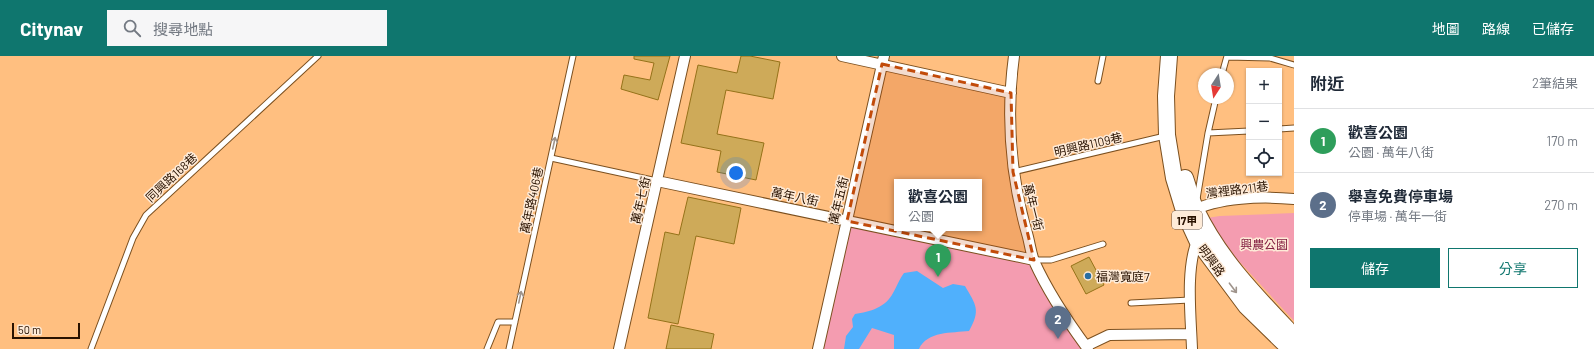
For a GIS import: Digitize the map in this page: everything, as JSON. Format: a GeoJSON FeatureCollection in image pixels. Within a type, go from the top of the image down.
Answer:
{"type":"FeatureCollection","features":[{"type":"Feature","properties":{"kind":"main road","name":"明興路"},"geometry":{"type":"LineString","coordinates":[[1169,56],[1166,96],[1168,135],[1174,178],[1202,235],[1246,306],[1290,349]]}},
{"type":"Feature","properties":{"kind":"main road","name":"明興路"},"geometry":{"type":"LineString","coordinates":[[1180,56],[1177,97],[1178,144],[1190,212]]}},
{"type":"Feature","properties":{"kind":"main road","name":"明興路"},"geometry":{"type":"LineString","coordinates":[[1202,235],[1294,336]]}},
{"type":"Feature","properties":{"kind":"street","name":"萬年七街"},"geometry":{"type":"LineString","coordinates":[[619,349],[685,56]]}},
{"type":"Feature","properties":{"kind":"street"},"geometry":{"type":"LineString","coordinates":[[842,56],[883,60],[1011,93]]}},
{"type":"Feature","properties":{"kind":"street","name":"萬年一街"},"geometry":{"type":"LineString","coordinates":[[1014,56],[1011,93],[1013,172],[1021,214],[1034,260],[1051,294],[1088,348]]}},
{"type":"Feature","properties":{"kind":"street","name":"萬年五街"},"geometry":{"type":"LineString","coordinates":[[818,349],[883,60]]}},
{"type":"Feature","properties":{"kind":"street","name":"萬年八街"},"geometry":{"type":"LineString","coordinates":[[657,181],[894,231]]}},
{"type":"Feature","properties":{"kind":"street","name":"灣裡路211巷"},"geometry":{"type":"LineString","coordinates":[[1190,212],[1212,203],[1271,196],[1294,199]]}},
{"type":"Feature","properties":{"kind":"street","name":"萬年八街"},"geometry":{"type":"LineString","coordinates":[[895,231],[1034,260]]}},
{"type":"Feature","properties":{"kind":"street"},"geometry":{"type":"LineString","coordinates":[[1192,349],[1190,300],[1192,265],[1202,235]]}},
{"type":"Feature","properties":{"kind":"street"},"geometry":{"type":"LineString","coordinates":[[1088,348],[1109,334],[1191,334]]}},
{"type":"Feature","properties":{"kind":"lane","name":"同興路168巷"},"geometry":{"type":"LineString","coordinates":[[91,349],[133,238],[146,215],[318,56]]}},
{"type":"Feature","properties":{"kind":"lane","name":"萬年路406巷"},"geometry":{"type":"LineString","coordinates":[[509,349],[573,56]]}},
{"type":"Feature","properties":{"kind":"lane"},"geometry":{"type":"LineString","coordinates":[[1098,81],[1103,56]]}},
{"type":"Feature","properties":{"kind":"lane"},"geometry":{"type":"LineString","coordinates":[[1224,68],[1227,56],[1270,58],[1294,65]]}},
{"type":"Feature","properties":{"kind":"lane"},"geometry":{"type":"LineString","coordinates":[[1190,212],[1215,104]]}},
{"type":"Feature","properties":{"kind":"lane"},"geometry":{"type":"LineString","coordinates":[[1282,129],[1294,128]]}},
{"type":"Feature","properties":{"kind":"lane"},"geometry":{"type":"LineString","coordinates":[[1208,133],[1246,131]]}},
{"type":"Feature","properties":{"kind":"lane","name":"明興路1109巷"},"geometry":{"type":"LineString","coordinates":[[1013,172],[1168,135]]}},
{"type":"Feature","properties":{"kind":"lane","name":"萬年八街"},"geometry":{"type":"LineString","coordinates":[[551,158],[657,181]]}},
{"type":"Feature","properties":{"kind":"lane"},"geometry":{"type":"LineString","coordinates":[[1034,260],[1051,260],[1103,244]]}},
{"type":"Feature","properties":{"kind":"lane"},"geometry":{"type":"LineString","coordinates":[[1130,304],[1190,300]]}},
{"type":"Feature","properties":{"kind":"lane"},"geometry":{"type":"LineString","coordinates":[[487,349],[498,322],[515,322]]}},
{"type":"Feature","properties":{"kind":"highlighted area"},"geometry":{"type":"Polygon","coordinates":[[[882,64],[1011,93],[1013,172],[1034,260],[847,221],[882,64]]]}},
{"type":"Feature","properties":{"kind":"green space","name":"興農公園"},"geometry":{"type":"Polygon","coordinates":[[[1294,213],[1294,321],[1236,258],[1207,218],[1220,216],[1294,213]]]}},
{"type":"Feature","properties":{"kind":"green space"},"geometry":{"type":"Polygon","coordinates":[[[847,221],[1034,260],[1088,349],[818,349],[847,221]]]}},
{"type":"Feature","properties":{"kind":"water"},"geometry":{"type":"Polygon","coordinates":[[[917,271],[943,288],[953,284],[965,286],[976,308],[975,318],[969,331],[934,336],[923,343],[919,349],[894,349],[894,335],[872,328],[859,349],[844,349],[846,336],[853,327],[852,319],[855,314],[872,310],[882,305],[890,298],[904,273],[917,271]]]}},
{"type":"Feature","properties":{"kind":"building"},"geometry":{"type":"Polygon","coordinates":[[[634,56],[670,56],[658,100],[621,89],[624,75],[650,80],[654,63],[634,59],[634,56]]]}},
{"type":"Feature","properties":{"kind":"building"},"geometry":{"type":"Polygon","coordinates":[[[741,56],[750,56],[780,62],[773,99],[726,90],[717,134],[764,143],[756,180],[717,172],[721,151],[681,143],[698,65],[737,73],[741,56]]]}},
{"type":"Feature","properties":{"kind":"building"},"geometry":{"type":"Polygon","coordinates":[[[688,197],[741,208],[734,244],[696,236],[678,324],[648,318],[665,232],[679,235],[688,197]]]}},
{"type":"Feature","properties":{"kind":"building","name":"福灣寬庭7"},"geometry":{"type":"Polygon","coordinates":[[[1089,257],[1104,285],[1086,294],[1071,266],[1089,257]]]}},
{"type":"Feature","properties":{"kind":"building"},"geometry":{"type":"Polygon","coordinates":[[[671,325],[714,334],[711,349],[666,349],[671,325]]]}},
{"type":"Feature","properties":{"kind":"place","name":"福灣寬庭7"},"geometry":{"type":"Point","coordinates":[1088,276]}},
{"type":"Feature","properties":{"kind":"place","name":"歡喜公園"},"geometry":{"type":"Point","coordinates":[938,277]}},
{"type":"Feature","properties":{"kind":"place","name":"舉喜免費停車場"},"geometry":{"type":"Point","coordinates":[1058,339]}}]}
